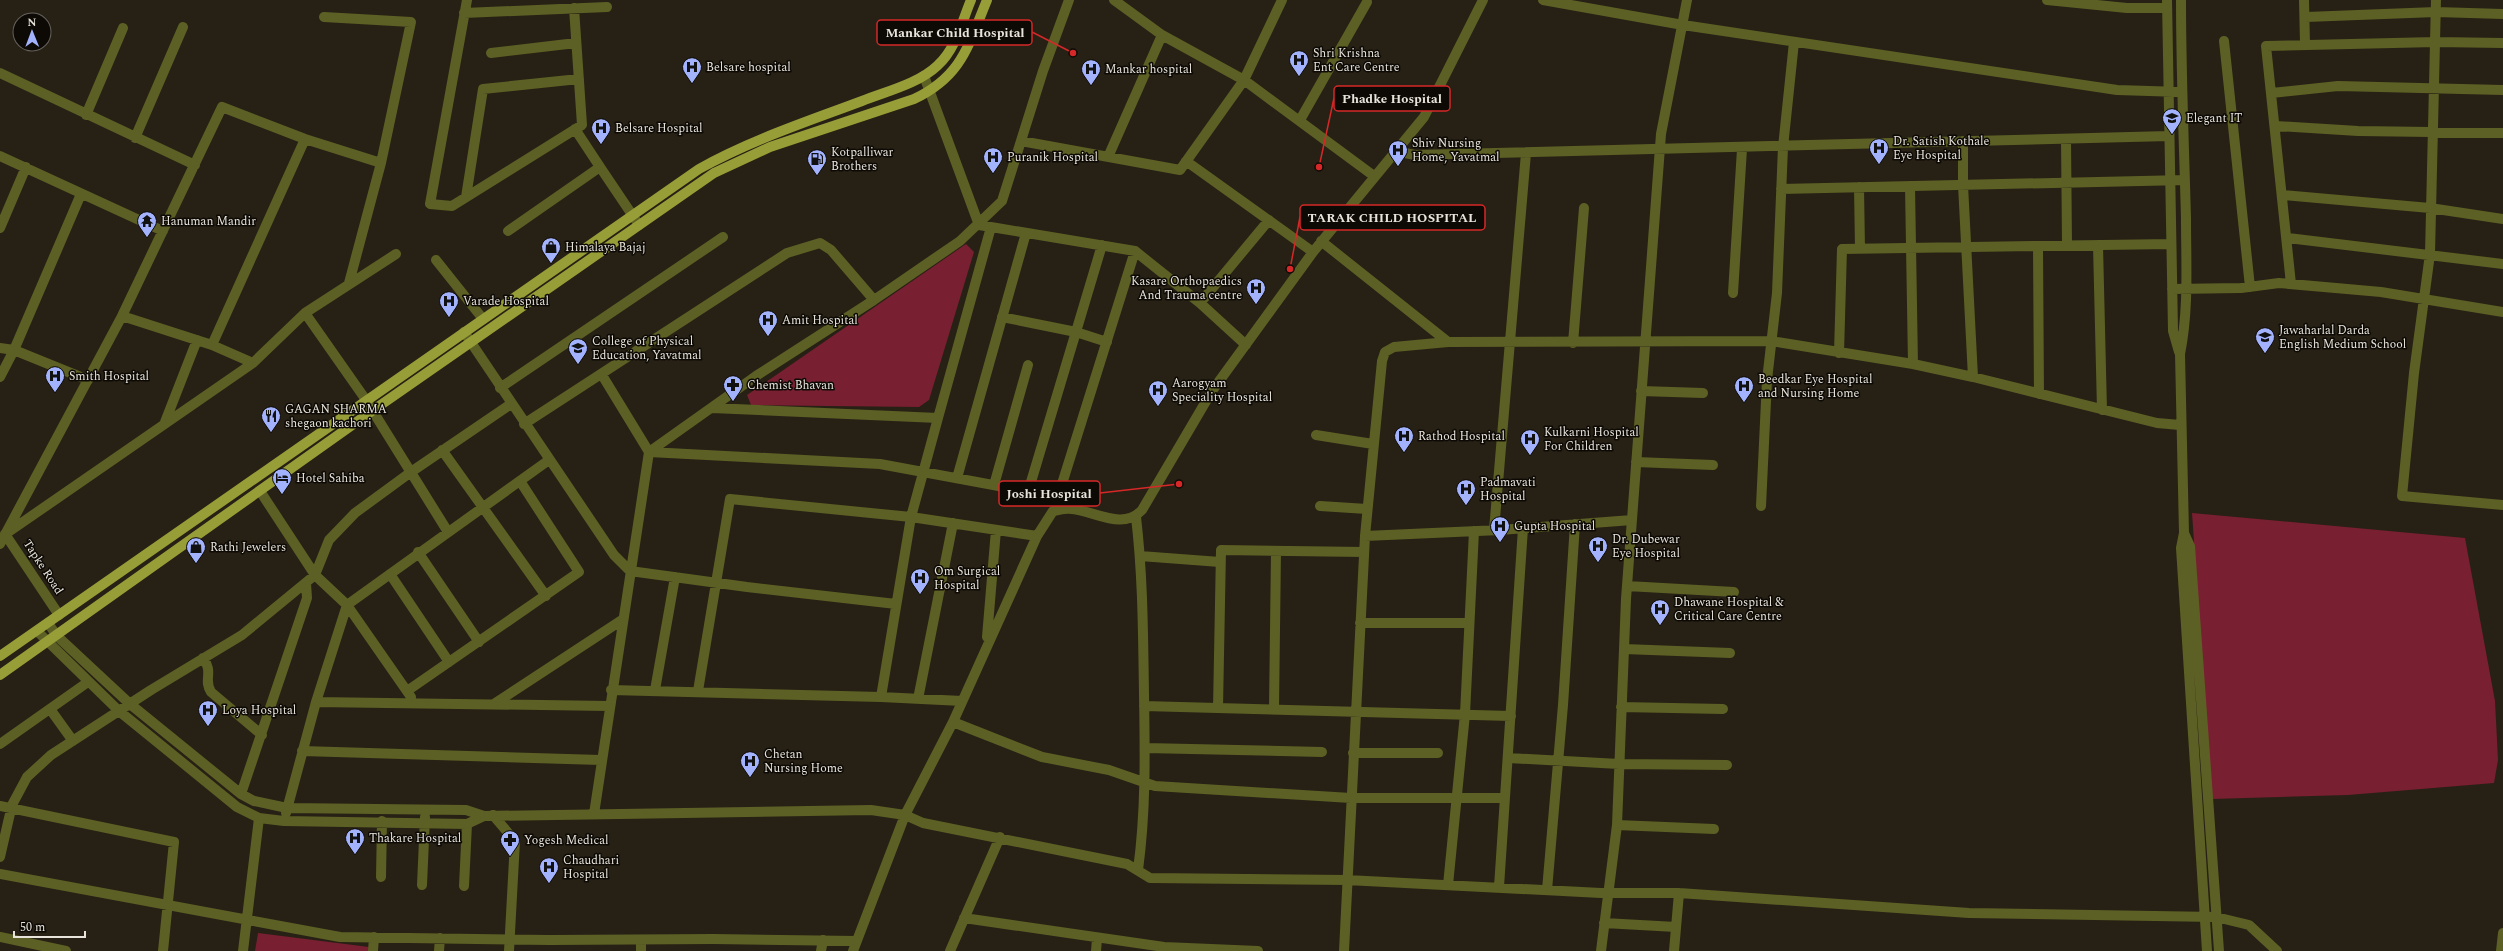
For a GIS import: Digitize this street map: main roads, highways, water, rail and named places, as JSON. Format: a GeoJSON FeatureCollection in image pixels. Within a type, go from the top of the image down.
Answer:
{"type":"FeatureCollection","features":[{"type":"Feature","properties":{"kind":"main road"},"geometry":{"type":"LineString","coordinates":[[0,656],[699,169],[732,151],[924,76],[940,64],[947,55],[971,0]]}},
{"type":"Feature","properties":{"kind":"main road"},"geometry":{"type":"LineString","coordinates":[[0,675],[372,411],[714,173],[738,160],[914,99],[931,91],[947,78],[957,66],[967,49],[987,0]]}},
{"type":"Feature","properties":{"kind":"place","name":"Mankar Child Hospital"},"geometry":{"type":"Point","coordinates":[1073,53]}},
{"type":"Feature","properties":{"kind":"place","name":"Shri Krishna Ent Care Centre"},"geometry":{"type":"Point","coordinates":[1299,77]}},
{"type":"Feature","properties":{"kind":"place","name":"Belsare hospital"},"geometry":{"type":"Point","coordinates":[692,84]}},
{"type":"Feature","properties":{"kind":"place","name":"Mankar hospital"},"geometry":{"type":"Point","coordinates":[1091,86]}},
{"type":"Feature","properties":{"kind":"place","name":"Elegant IT"},"geometry":{"type":"Point","coordinates":[2172,135]}},
{"type":"Feature","properties":{"kind":"place","name":"Belsare Hospital"},"geometry":{"type":"Point","coordinates":[601,145]}},
{"type":"Feature","properties":{"kind":"place","name":"Dr. Satish Kothale Eye Hospital"},"geometry":{"type":"Point","coordinates":[1879,165]}},
{"type":"Feature","properties":{"kind":"place","name":"Phadke Hospital"},"geometry":{"type":"Point","coordinates":[1319,167]}},
{"type":"Feature","properties":{"kind":"place","name":"Shiv Nursing Home, Yavatmal"},"geometry":{"type":"Point","coordinates":[1398,167]}},
{"type":"Feature","properties":{"kind":"place","name":"Puranik Hospital"},"geometry":{"type":"Point","coordinates":[993,174]}},
{"type":"Feature","properties":{"kind":"place","name":"Kotpalliwar Brothers"},"geometry":{"type":"Point","coordinates":[817,176]}},
{"type":"Feature","properties":{"kind":"place","name":"Hanuman Mandir"},"geometry":{"type":"Point","coordinates":[147,238]}},
{"type":"Feature","properties":{"kind":"place","name":"Himalaya Bajaj"},"geometry":{"type":"Point","coordinates":[551,264]}},
{"type":"Feature","properties":{"kind":"place","name":"TARAK CHILD HOSPITAL"},"geometry":{"type":"Point","coordinates":[1290,269]}},
{"type":"Feature","properties":{"kind":"place","name":"Kasare Orthopaedics And Trauma centre"},"geometry":{"type":"Point","coordinates":[1256,305]}},
{"type":"Feature","properties":{"kind":"place","name":"Varade Hospital"},"geometry":{"type":"Point","coordinates":[449,318]}},
{"type":"Feature","properties":{"kind":"place","name":"Amit Hospital"},"geometry":{"type":"Point","coordinates":[768,337]}},
{"type":"Feature","properties":{"kind":"place","name":"Jawaharlal Darda English Medium School"},"geometry":{"type":"Point","coordinates":[2265,354]}},
{"type":"Feature","properties":{"kind":"place","name":"College of Physical Education, Yavatmal"},"geometry":{"type":"Point","coordinates":[578,365]}},
{"type":"Feature","properties":{"kind":"place","name":"Smith Hospital"},"geometry":{"type":"Point","coordinates":[55,393]}},
{"type":"Feature","properties":{"kind":"place","name":"Chemist Bhavan"},"geometry":{"type":"Point","coordinates":[733,402]}},
{"type":"Feature","properties":{"kind":"place","name":"Beedkar Eye Hospital and Nursing Home"},"geometry":{"type":"Point","coordinates":[1744,403]}},
{"type":"Feature","properties":{"kind":"place","name":"Aarogyam Speciality Hospital"},"geometry":{"type":"Point","coordinates":[1158,407]}},
{"type":"Feature","properties":{"kind":"place","name":"GAGAN SHARMA shegaon kachori"},"geometry":{"type":"Point","coordinates":[271,433]}},
{"type":"Feature","properties":{"kind":"place","name":"Rathod Hospital"},"geometry":{"type":"Point","coordinates":[1404,453]}},
{"type":"Feature","properties":{"kind":"place","name":"Kulkarni Hospital For Children"},"geometry":{"type":"Point","coordinates":[1530,456]}},
{"type":"Feature","properties":{"kind":"place","name":"Joshi Hospital"},"geometry":{"type":"Point","coordinates":[1179,484]}},
{"type":"Feature","properties":{"kind":"place","name":"Hotel Sahiba"},"geometry":{"type":"Point","coordinates":[282,495]}},
{"type":"Feature","properties":{"kind":"place","name":"Padmavati Hospital"},"geometry":{"type":"Point","coordinates":[1466,506]}},
{"type":"Feature","properties":{"kind":"place","name":"Gupta Hospital"},"geometry":{"type":"Point","coordinates":[1500,543]}},
{"type":"Feature","properties":{"kind":"place","name":"Dr. Dubewar Eye Hospital"},"geometry":{"type":"Point","coordinates":[1598,563]}},
{"type":"Feature","properties":{"kind":"place","name":"Rathi Jewelers"},"geometry":{"type":"Point","coordinates":[196,564]}},
{"type":"Feature","properties":{"kind":"place","name":"Om Surgical Hospital"},"geometry":{"type":"Point","coordinates":[920,595]}},
{"type":"Feature","properties":{"kind":"place","name":"Dhawane Hospital & Critical Care Centre"},"geometry":{"type":"Point","coordinates":[1660,626]}},
{"type":"Feature","properties":{"kind":"place","name":"Loya Hospital"},"geometry":{"type":"Point","coordinates":[208,727]}},
{"type":"Feature","properties":{"kind":"place","name":"Chetan Nursing Home"},"geometry":{"type":"Point","coordinates":[750,778]}},
{"type":"Feature","properties":{"kind":"place","name":"Thakare Hospital"},"geometry":{"type":"Point","coordinates":[355,855]}},
{"type":"Feature","properties":{"kind":"place","name":"Yogesh Medical"},"geometry":{"type":"Point","coordinates":[510,857]}},
{"type":"Feature","properties":{"kind":"place","name":"Chaudhari Hospital"},"geometry":{"type":"Point","coordinates":[549,884]}}]}
